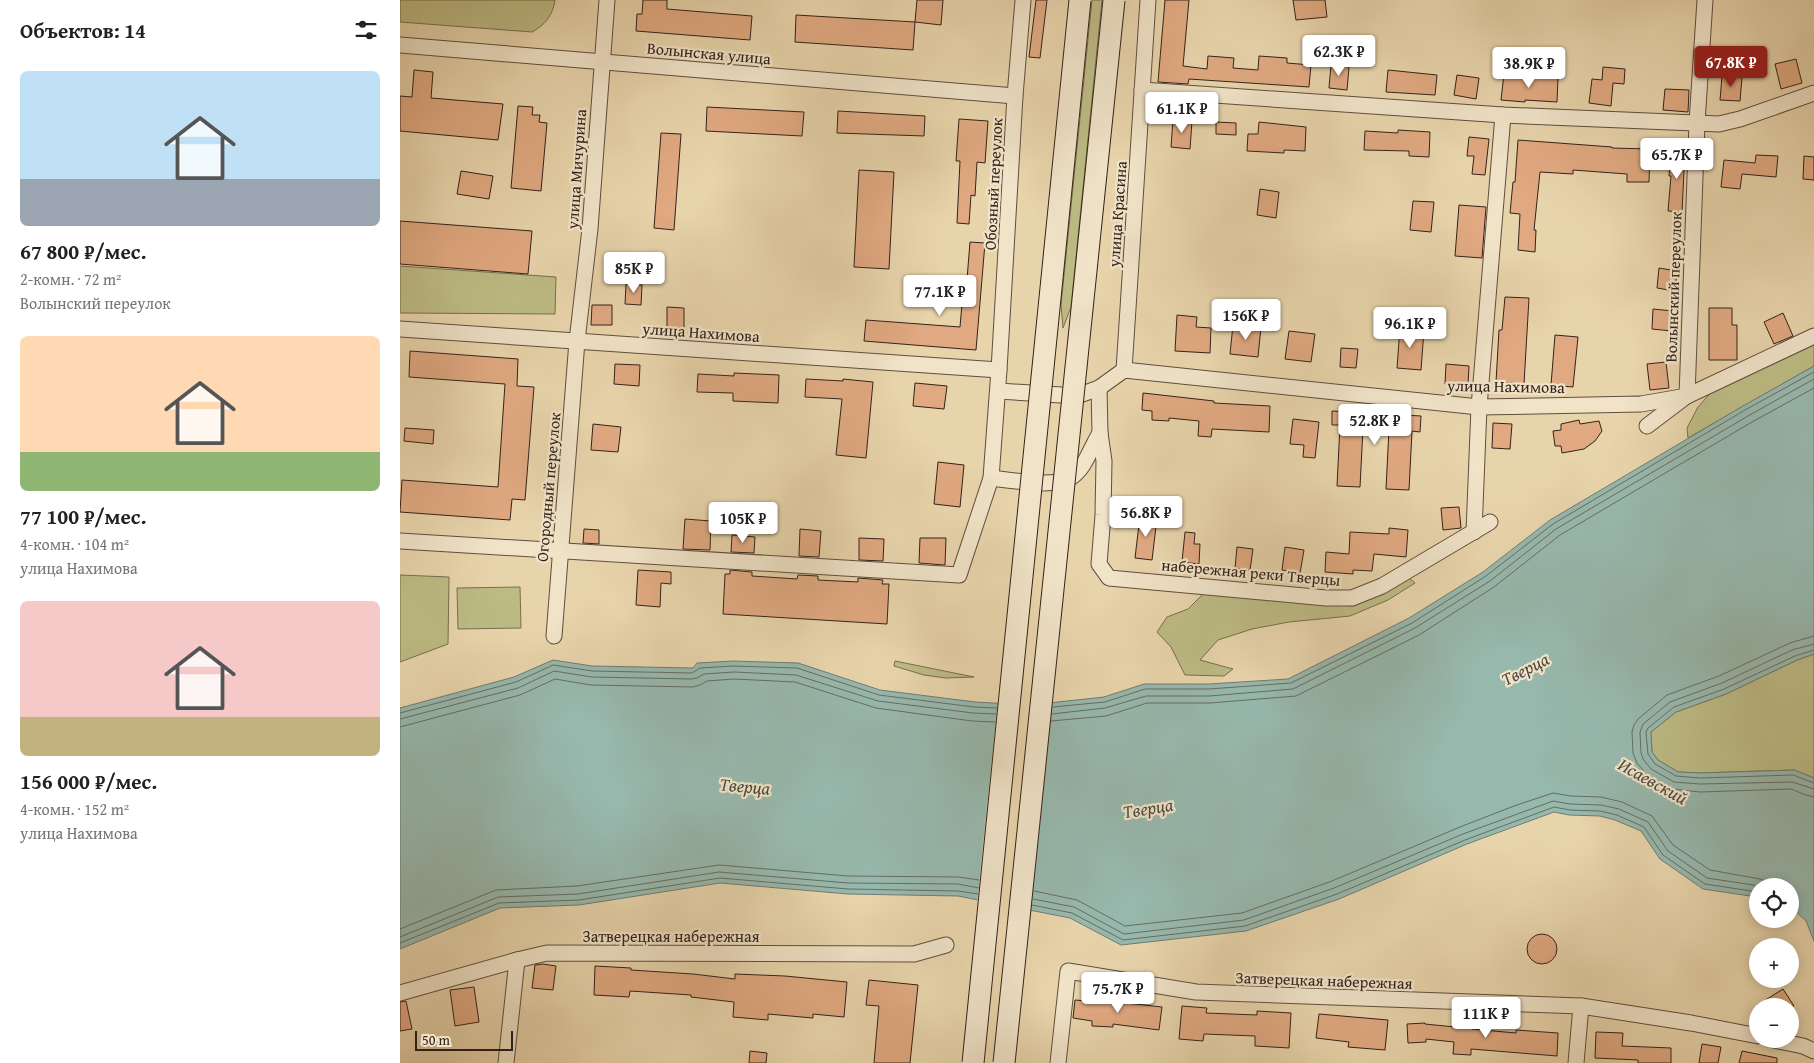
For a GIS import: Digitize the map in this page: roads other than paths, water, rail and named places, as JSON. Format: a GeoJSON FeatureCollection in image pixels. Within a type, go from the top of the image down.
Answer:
{"type":"FeatureCollection","features":[{"type":"Feature","properties":{"kind":"main road"},"geometry":{"type":"LineString","coordinates":[[973,1063],[1080,0]]}},
{"type":"Feature","properties":{"kind":"main road"},"geometry":{"type":"LineString","coordinates":[[1004,1063],[1114,0]]}},
{"type":"Feature","properties":{"kind":"street","name":"улица Мичурина"},"geometry":{"type":"LineString","coordinates":[[577,341],[590,229],[607,0]]}},
{"type":"Feature","properties":{"kind":"street","name":"Обозный переулок"},"geometry":{"type":"LineString","coordinates":[[561,551],[959,575],[991,478],[998,391],[1015,96],[1023,0]]}},
{"type":"Feature","properties":{"kind":"street","name":"улица Красина"},"geometry":{"type":"LineString","coordinates":[[1124,370],[1148,0]]}},
{"type":"Feature","properties":{"kind":"street","name":"Волынский переулок"},"geometry":{"type":"LineString","coordinates":[[1687,396],[1697,123],[1705,0]]}},
{"type":"Feature","properties":{"kind":"street","name":"Волынская улица"},"geometry":{"type":"LineString","coordinates":[[400,45],[1015,96]]}},
{"type":"Feature","properties":{"kind":"street"},"geometry":{"type":"LineString","coordinates":[[1142,90],[1503,115],[1719,124],[1740,120],[1814,93]]}},
{"type":"Feature","properties":{"kind":"street"},"geometry":{"type":"LineString","coordinates":[[1474,532],[1479,407],[1503,115]]}},
{"type":"Feature","properties":{"kind":"street","name":"улица Нахимова"},"geometry":{"type":"LineString","coordinates":[[400,329],[999,370]]}},
{"type":"Feature","properties":{"kind":"street","name":"улица Нахимова"},"geometry":{"type":"LineString","coordinates":[[1124,370],[1479,407],[1641,404],[1687,396],[1814,336]]}},
{"type":"Feature","properties":{"kind":"street","name":"Огородный переулок"},"geometry":{"type":"LineString","coordinates":[[554,636],[577,341]]}},
{"type":"Feature","properties":{"kind":"street"},"geometry":{"type":"LineString","coordinates":[[998,391],[1077,396],[1099,388],[1124,370]]}},
{"type":"Feature","properties":{"kind":"street"},"geometry":{"type":"LineString","coordinates":[[991,478],[1054,483],[1072,477],[1085,462],[1100,433],[1099,388]]}},
{"type":"Feature","properties":{"kind":"street"},"geometry":{"type":"LineString","coordinates":[[1647,426],[1687,396]]}},
{"type":"Feature","properties":{"kind":"street","name":"набережная реки Тверцы"},"geometry":{"type":"LineString","coordinates":[[1100,433],[1104,461],[1104,515],[1100,564],[1109,578],[1326,598],[1352,598],[1382,586],[1490,522]]}},
{"type":"Feature","properties":{"kind":"street"},"geometry":{"type":"LineString","coordinates":[[400,541],[561,551]]}},
{"type":"Feature","properties":{"kind":"street","name":"Затверецкая набережная"},"geometry":{"type":"LineString","coordinates":[[400,993],[548,953],[914,954],[946,945]]}},
{"type":"Feature","properties":{"kind":"street"},"geometry":{"type":"LineString","coordinates":[[506,1063],[517,960]]}},
{"type":"Feature","properties":{"kind":"street","name":"Затверецкая набережная"},"geometry":{"type":"LineString","coordinates":[[1058,1063],[1068,972],[1196,992],[1581,1006],[1749,1034]]}},
{"type":"Feature","properties":{"kind":"street"},"geometry":{"type":"LineString","coordinates":[[1576,1063],[1581,1006]]}},
{"type":"Feature","properties":{"kind":"street"},"geometry":{"type":"LineString","coordinates":[[1799,1045],[1814,1051]]}},
{"type":"Feature","properties":{"kind":"water"},"geometry":{"type":"Polygon","coordinates":[[[1814,366],[1814,654],[1797,660],[1726,694],[1676,712],[1651,732],[1652,752],[1658,760],[1678,772],[1794,770],[1814,778],[1814,941],[1806,921],[1799,914],[1799,878],[1749,878],[1749,896],[1703,889],[1660,859],[1641,831],[1600,816],[1569,815],[1554,812],[1467,844],[1339,899],[1246,931],[1121,945],[1070,918],[958,896],[848,894],[720,883],[579,905],[500,908],[400,949],[400,708],[514,677],[553,660],[592,666],[693,668],[697,663],[733,661],[798,663],[880,690],[975,702],[1030,705],[1104,697],[1144,684],[1209,684],[1288,679],[1409,618],[1483,572],[1550,520],[1814,366]]]}},
{"type":"Feature","properties":{"kind":"water label","name":"Тверца"},"geometry":{"type":"Point","coordinates":[1525,669]}},
{"type":"Feature","properties":{"kind":"water label","name":"Исаевский"},"geometry":{"type":"Point","coordinates":[1653,781]}},
{"type":"Feature","properties":{"kind":"water label","name":"Тверца"},"geometry":{"type":"Point","coordinates":[745,786]}},
{"type":"Feature","properties":{"kind":"water label","name":"Тверца"},"geometry":{"type":"Point","coordinates":[1148,808]}}]}
